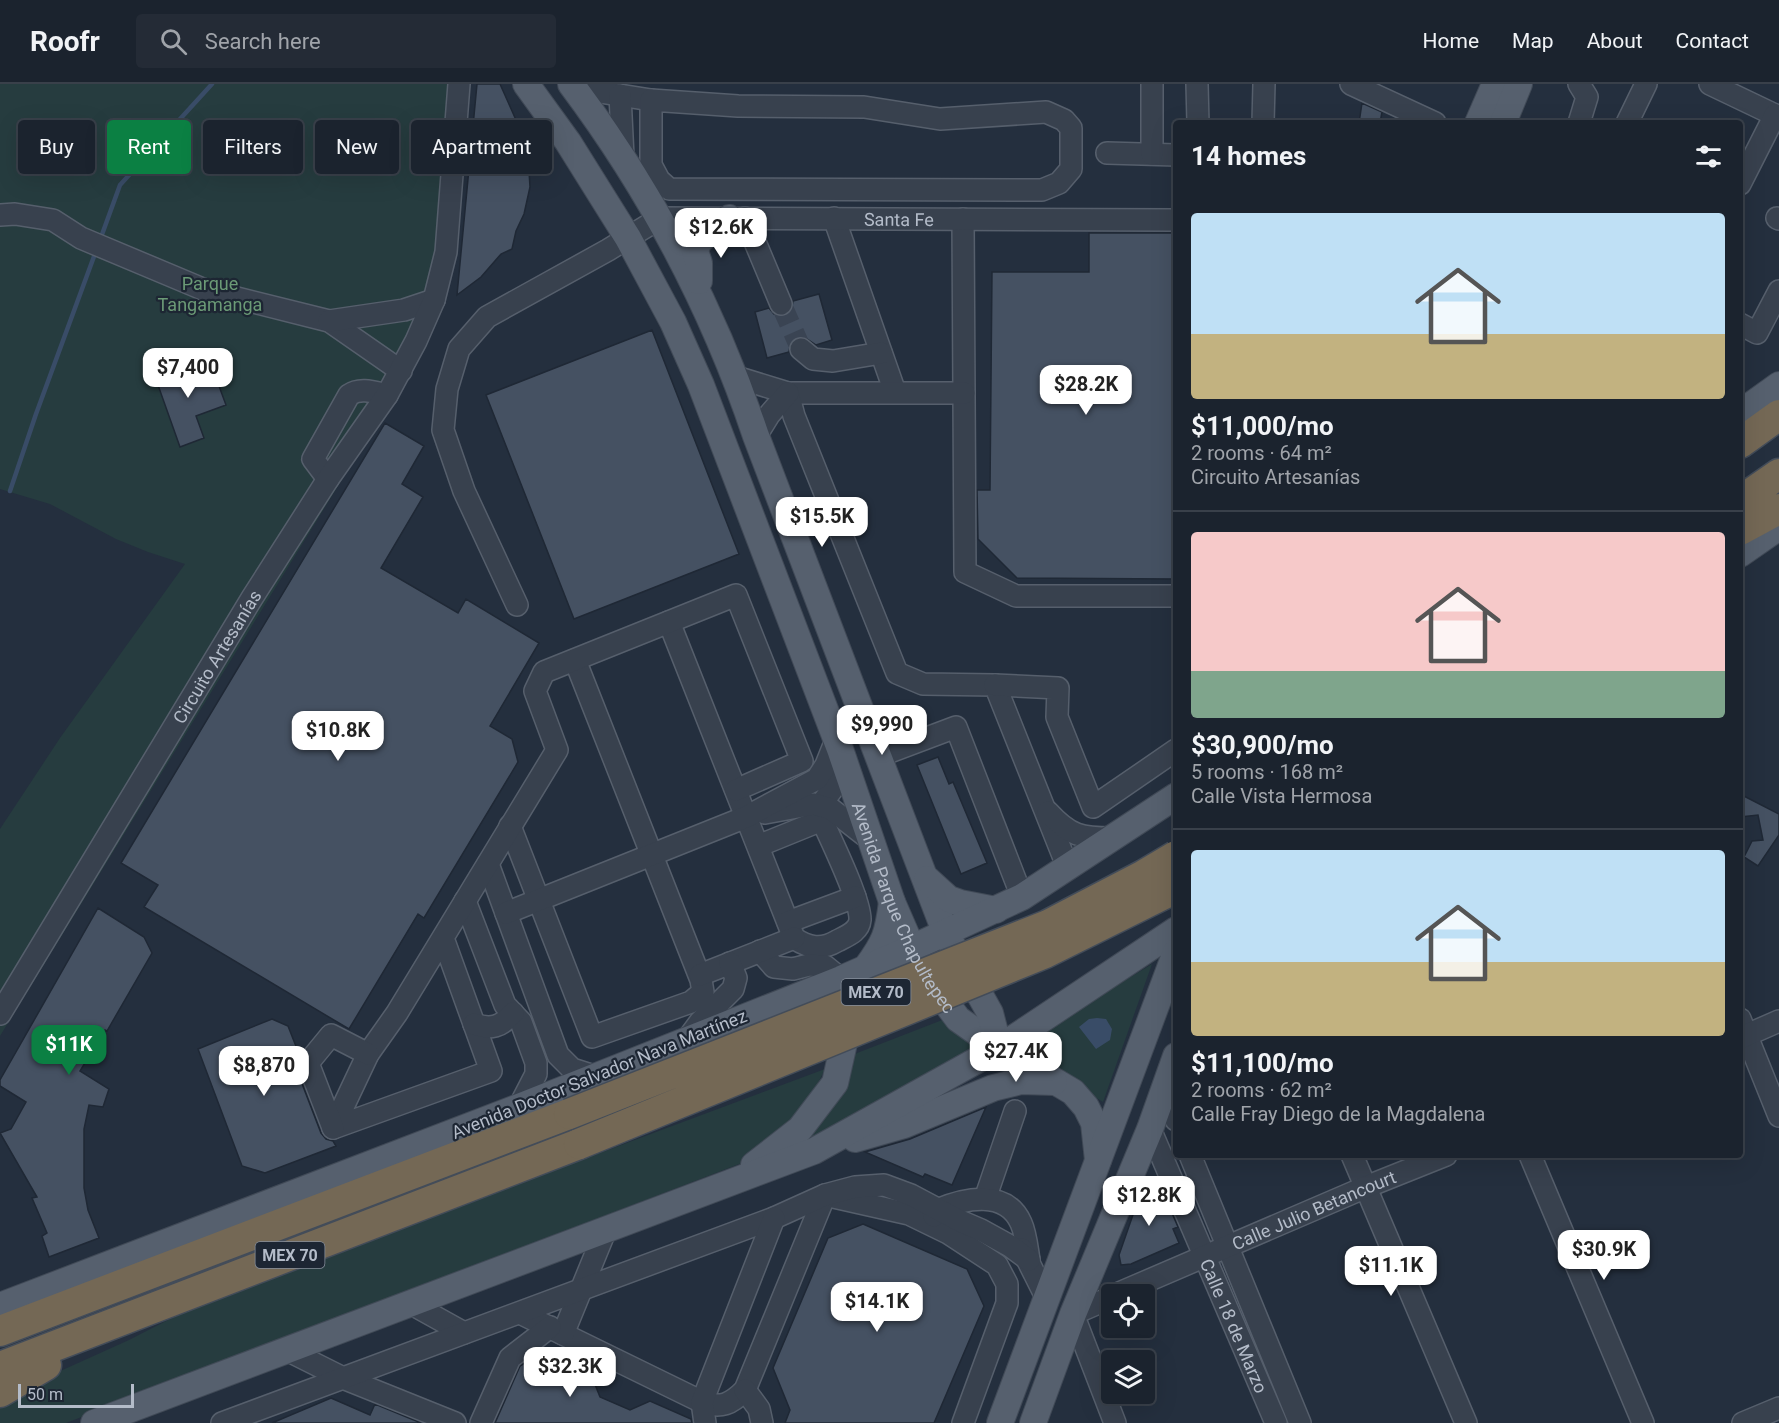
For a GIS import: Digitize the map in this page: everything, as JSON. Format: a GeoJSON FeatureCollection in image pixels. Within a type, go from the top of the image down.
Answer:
{"type":"FeatureCollection","features":[{"type":"Feature","properties":{"kind":"highway"},"geometry":{"type":"LineString","coordinates":[[1743,441],[1779,415]]}},
{"type":"Feature","properties":{"kind":"highway"},"geometry":{"type":"LineString","coordinates":[[1743,464],[1779,439]]}},
{"type":"Feature","properties":{"kind":"highway"},"geometry":{"type":"LineString","coordinates":[[1743,499],[1779,474]]}},
{"type":"Feature","properties":{"kind":"highway"},"geometry":{"type":"LineString","coordinates":[[1743,528],[1779,509]]}},
{"type":"Feature","properties":{"kind":"highway","name":"Avenida Doctor Salvador Nava Martínez"},"geometry":{"type":"LineString","coordinates":[[0,1331],[569,1114],[1048,925],[1173,858]]}},
{"type":"Feature","properties":{"kind":"highway","name":"MEX 70"},"geometry":{"type":"LineString","coordinates":[[0,1366],[579,1144],[1045,953],[1173,889]]}},
{"type":"Feature","properties":{"kind":"highway"},"geometry":{"type":"LineString","coordinates":[[0,1307],[126,1283]]}},
{"type":"Feature","properties":{"kind":"highway"},"geometry":{"type":"LineString","coordinates":[[0,1392],[38,1368],[104,1340],[166,1303]]}},
{"type":"Feature","properties":{"kind":"main road","name":"Avenida Parque Chapultepec"},"geometry":{"type":"LineString","coordinates":[[526,84],[568,142],[628,238],[673,322],[701,385],[847,769],[892,902],[912,948],[932,984],[958,1019],[999,1048]]}},
{"type":"Feature","properties":{"kind":"main road"},"geometry":{"type":"LineString","coordinates":[[1479,120],[1495,84]]}},
{"type":"Feature","properties":{"kind":"main road"},"geometry":{"type":"LineString","coordinates":[[1508,120],[1519,84]]}},
{"type":"Feature","properties":{"kind":"main road","name":"Avenida Parque Chapultepec"},"geometry":{"type":"LineString","coordinates":[[581,86],[623,158],[651,185],[660,218],[699,293],[736,377],[756,436],[946,934],[990,1013],[999,1048]]}},
{"type":"Feature","properties":{"kind":"main road"},"geometry":{"type":"LineString","coordinates":[[699,293],[699,263],[695,251],[699,241],[737,218]]}},
{"type":"Feature","properties":{"kind":"main road"},"geometry":{"type":"LineString","coordinates":[[1743,414],[1779,385]]}},
{"type":"Feature","properties":{"kind":"main road"},"geometry":{"type":"LineString","coordinates":[[1743,552],[1779,527]]}},
{"type":"Feature","properties":{"kind":"main road"},"geometry":{"type":"LineString","coordinates":[[847,769],[861,751],[866,738],[867,723]]}},
{"type":"Feature","properties":{"kind":"main road","name":"Avenida Doctor Salvador Nava Martínez"},"geometry":{"type":"LineString","coordinates":[[0,1307],[519,1107],[946,934],[1022,897],[1173,798]]}},
{"type":"Feature","properties":{"kind":"main road"},"geometry":{"type":"LineString","coordinates":[[1147,815],[1173,809]]}},
{"type":"Feature","properties":{"kind":"main road"},"geometry":{"type":"LineString","coordinates":[[924,877],[949,899],[996,910]]}},
{"type":"Feature","properties":{"kind":"main road"},"geometry":{"type":"LineString","coordinates":[[866,968],[882,946],[889,927],[892,902]]}},
{"type":"Feature","properties":{"kind":"main road"},"geometry":{"type":"LineString","coordinates":[[814,1151],[999,1048],[1173,932]]}},
{"type":"Feature","properties":{"kind":"main road"},"geometry":{"type":"LineString","coordinates":[[1000,1423],[1173,960]]}},
{"type":"Feature","properties":{"kind":"main road"},"geometry":{"type":"LineString","coordinates":[[719,1026],[809,1009],[830,1017],[840,1030],[844,1043],[835,1083],[800,1129],[735,1180]]}},
{"type":"Feature","properties":{"kind":"main road"},"geometry":{"type":"LineString","coordinates":[[999,1048],[1073,1092],[1086,1107],[1094,1123],[1098,1160]]}},
{"type":"Feature","properties":{"kind":"main road"},"geometry":{"type":"LineString","coordinates":[[1033,1423],[1073,1314],[1150,1129],[1173,1065]]}},
{"type":"Feature","properties":{"kind":"main road"},"geometry":{"type":"LineString","coordinates":[[95,1423],[814,1151],[904,1125],[993,1088],[1021,1081],[1055,1082]]}},
{"type":"Feature","properties":{"kind":"main road"},"geometry":{"type":"LineString","coordinates":[[1046,1297],[1073,1314]]}},
{"type":"Feature","properties":{"kind":"street","name":"Circuito Artesanías"},"geometry":{"type":"LineString","coordinates":[[0,1014],[252,598],[401,371],[434,300],[446,252],[459,84]]}},
{"type":"Feature","properties":{"kind":"street"},"geometry":{"type":"LineString","coordinates":[[1152,84],[1152,154]]}},
{"type":"Feature","properties":{"kind":"street"},"geometry":{"type":"LineString","coordinates":[[1197,84],[1198,120]]}},
{"type":"Feature","properties":{"kind":"street"},"geometry":{"type":"LineString","coordinates":[[1263,120],[1264,84]]}},
{"type":"Feature","properties":{"kind":"street"},"geometry":{"type":"LineString","coordinates":[[1351,84],[1429,120]]}},
{"type":"Feature","properties":{"kind":"street"},"geometry":{"type":"LineString","coordinates":[[1579,84],[1587,98],[1580,120]]}},
{"type":"Feature","properties":{"kind":"street"},"geometry":{"type":"LineString","coordinates":[[1628,120],[1646,84]]}},
{"type":"Feature","properties":{"kind":"street"},"geometry":{"type":"LineString","coordinates":[[581,86],[651,100],[738,106],[864,107],[940,119],[1046,112],[1064,120],[1071,128],[1071,169],[1059,183],[1042,190],[669,189],[651,185],[651,100]]}},
{"type":"Feature","properties":{"kind":"street"},"geometry":{"type":"LineString","coordinates":[[1722,87],[1777,116],[1743,178]]}},
{"type":"Feature","properties":{"kind":"street"},"geometry":{"type":"LineString","coordinates":[[620,95],[623,158]]}},
{"type":"Feature","properties":{"kind":"street"},"geometry":{"type":"LineString","coordinates":[[1107,153],[1173,155]]}},
{"type":"Feature","properties":{"kind":"street"},"geometry":{"type":"LineString","coordinates":[[0,215],[15,214],[53,220],[81,238],[205,290],[328,321],[401,371]]}},
{"type":"Feature","properties":{"kind":"street"},"geometry":{"type":"LineString","coordinates":[[518,605],[464,491],[443,430],[447,388],[459,349],[487,317],[660,218]]}},
{"type":"Feature","properties":{"kind":"street","name":"Santa Fe"},"geometry":{"type":"LineString","coordinates":[[660,218],[1173,220]]}},
{"type":"Feature","properties":{"kind":"street"},"geometry":{"type":"LineString","coordinates":[[737,218],[781,304]]}},
{"type":"Feature","properties":{"kind":"street"},"geometry":{"type":"LineString","coordinates":[[834,219],[895,392]]}},
{"type":"Feature","properties":{"kind":"street"},"geometry":{"type":"LineString","coordinates":[[963,219],[965,572],[1016,596],[1173,596]]}},
{"type":"Feature","properties":{"kind":"street"},"geometry":{"type":"LineString","coordinates":[[1743,326],[1757,333],[1779,291]]}},
{"type":"Feature","properties":{"kind":"street"},"geometry":{"type":"LineString","coordinates":[[328,321],[404,310],[434,300]]}},
{"type":"Feature","properties":{"kind":"street"},"geometry":{"type":"LineString","coordinates":[[801,349],[813,359],[833,361],[881,353]]}},
{"type":"Feature","properties":{"kind":"street"},"geometry":{"type":"LineString","coordinates":[[736,377],[788,393],[964,393]]}},
{"type":"Feature","properties":{"kind":"street"},"geometry":{"type":"LineString","coordinates":[[328,479],[313,459],[349,395],[354,391],[363,390],[387,395]]}},
{"type":"Feature","properties":{"kind":"street"},"geometry":{"type":"LineString","coordinates":[[756,436],[769,415],[788,393]]}},
{"type":"Feature","properties":{"kind":"street"},"geometry":{"type":"LineString","coordinates":[[788,393],[794,416],[897,673],[923,684],[1058,688],[1057,717],[1093,807],[1173,752]]}},
{"type":"Feature","properties":{"kind":"street"},"geometry":{"type":"LineString","coordinates":[[333,1128],[368,1054],[397,1013],[557,750],[534,691],[544,672],[736,595],[802,761],[736,790]]}},
{"type":"Feature","properties":{"kind":"street"},"geometry":{"type":"LineString","coordinates":[[669,622],[791,930],[803,944],[816,948],[830,945],[855,932],[860,921],[855,897],[822,819],[758,846]]}},
{"type":"Feature","properties":{"kind":"street"},"geometry":{"type":"LineString","coordinates":[[510,826],[592,1037],[691,1002],[703,992],[700,975],[575,660]]}},
{"type":"Feature","properties":{"kind":"street"},"geometry":{"type":"LineString","coordinates":[[995,686],[1068,868]]}},
{"type":"Feature","properties":{"kind":"street"},"geometry":{"type":"LineString","coordinates":[[879,756],[956,727],[1022,897]]}},
{"type":"Feature","properties":{"kind":"street"},"geometry":{"type":"LineString","coordinates":[[506,913],[746,817],[816,779],[826,765],[836,740]]}},
{"type":"Feature","properties":{"kind":"street"},"geometry":{"type":"LineString","coordinates":[[820,806],[847,769]]}},
{"type":"Feature","properties":{"kind":"street"},"geometry":{"type":"LineString","coordinates":[[746,817],[814,804],[831,809],[873,841]]}},
{"type":"Feature","properties":{"kind":"street"},"geometry":{"type":"LineString","coordinates":[[1044,807],[1057,822],[1072,833],[1087,838],[1112,838]]}},
{"type":"Feature","properties":{"kind":"street"},"geometry":{"type":"LineString","coordinates":[[488,864],[558,1055],[572,1069],[594,1076]]}},
{"type":"Feature","properties":{"kind":"street"},"geometry":{"type":"LineString","coordinates":[[700,975],[760,951],[791,930],[855,897]]}},
{"type":"Feature","properties":{"kind":"street"},"geometry":{"type":"LineString","coordinates":[[465,901],[505,1005],[521,1022],[536,1063],[536,1074],[519,1107]]}},
{"type":"Feature","properties":{"kind":"street"},"geometry":{"type":"LineString","coordinates":[[333,1128],[491,1071],[443,938]]}},
{"type":"Feature","properties":{"kind":"street"},"geometry":{"type":"LineString","coordinates":[[760,951],[774,967],[793,969],[810,965],[825,966],[841,978]]}},
{"type":"Feature","properties":{"kind":"street"},"geometry":{"type":"LineString","coordinates":[[661,1013],[679,1043],[733,989],[736,978],[730,963]]}},
{"type":"Feature","properties":{"kind":"street"},"geometry":{"type":"LineString","coordinates":[[500,992],[519,995],[527,992],[532,984]]}},
{"type":"Feature","properties":{"kind":"street"},"geometry":{"type":"LineString","coordinates":[[474,1024],[486,1028],[496,1027],[506,1022],[513,1013]]}},
{"type":"Feature","properties":{"kind":"street"},"geometry":{"type":"LineString","coordinates":[[1743,1031],[1779,1021]]}},
{"type":"Feature","properties":{"kind":"street"},"geometry":{"type":"LineString","coordinates":[[1743,1033],[1779,1116]]}},
{"type":"Feature","properties":{"kind":"street"},"geometry":{"type":"LineString","coordinates":[[333,1128],[308,1063],[331,1035],[368,1054]]}},
{"type":"Feature","properties":{"kind":"street"},"geometry":{"type":"LineString","coordinates":[[1164,1091],[1173,1113]]}},
{"type":"Feature","properties":{"kind":"street"},"geometry":{"type":"LineString","coordinates":[[985,1199],[1015,1111]]}},
{"type":"Feature","properties":{"kind":"street","name":"Calle 18 de Marzo"},"geometry":{"type":"LineString","coordinates":[[1150,1129],[1276,1423]]}},
{"type":"Feature","properties":{"kind":"street","name":"Calle 18 de Marzo"},"geometry":{"type":"LineString","coordinates":[[1191,1158],[1300,1423]]}},
{"type":"Feature","properties":{"kind":"street"},"geometry":{"type":"LineString","coordinates":[[1353,1158],[1466,1423]]}},
{"type":"Feature","properties":{"kind":"street","name":"Calle Julio Betancourt"},"geometry":{"type":"LineString","coordinates":[[1140,1284],[1438,1158]]}},
{"type":"Feature","properties":{"kind":"street"},"geometry":{"type":"LineString","coordinates":[[1531,1158],[1643,1423]]}},
{"type":"Feature","properties":{"kind":"street"},"geometry":{"type":"LineString","coordinates":[[222,1423],[774,1218],[825,1195],[909,1214],[934,1217],[998,1239],[1029,1260]]}},
{"type":"Feature","properties":{"kind":"street"},"geometry":{"type":"LineString","coordinates":[[520,1312],[702,1402],[724,1406],[734,1401],[745,1390],[825,1195]]}},
{"type":"Feature","properties":{"kind":"street"},"geometry":{"type":"LineString","coordinates":[[934,1217],[967,1200],[999,1201],[1014,1211],[1024,1233],[1029,1260],[1046,1297]]}},
{"type":"Feature","properties":{"kind":"street"},"geometry":{"type":"LineString","coordinates":[[934,1217],[948,1233],[997,1265],[1007,1284],[1007,1303],[963,1423]]}},
{"type":"Feature","properties":{"kind":"street"},"geometry":{"type":"LineString","coordinates":[[705,1423],[702,1402],[774,1218]]}},
{"type":"Feature","properties":{"kind":"street"},"geometry":{"type":"LineString","coordinates":[[481,1423],[510,1358],[557,1331],[579,1290],[606,1229]]}},
{"type":"Feature","properties":{"kind":"street"},"geometry":{"type":"LineString","coordinates":[[1101,1302],[1073,1314],[1115,1423]]}},
{"type":"Feature","properties":{"kind":"street"},"geometry":{"type":"LineString","coordinates":[[410,1303],[464,1333]]}},
{"type":"Feature","properties":{"kind":"street"},"geometry":{"type":"LineString","coordinates":[[287,1350],[343,1378],[455,1423]]}},
{"type":"Feature","properties":{"kind":"street"},"geometry":{"type":"LineString","coordinates":[[745,1390],[759,1409],[762,1423]]}},
{"type":"Feature","properties":{"kind":"street"},"geometry":{"type":"LineString","coordinates":[[1743,1423],[1779,1408]]}},
{"type":"Feature","properties":{"kind":"green space","name":"Parque Tangamanga"},"geometry":{"type":"Polygon","coordinates":[[[0,84],[470,84],[467,120],[411,120],[411,174],[460,174],[448,258],[384,411],[0,1036],[0,829],[60,738],[185,564],[116,539],[50,504],[0,489],[0,84]]]}},
{"type":"Feature","properties":{"kind":"green space"},"geometry":{"type":"Polygon","coordinates":[[[1152,964],[1103,1102],[1014,1048],[1152,964]]]}},
{"type":"Feature","properties":{"kind":"green space"},"geometry":{"type":"Polygon","coordinates":[[[950,1017],[978,1044],[896,1097],[804,1145],[838,1093],[852,1055],[950,1017]]]}},
{"type":"Feature","properties":{"kind":"green space"},"geometry":{"type":"Polygon","coordinates":[[[825,1069],[797,1116],[747,1161],[66,1423],[0,1423],[0,1406],[36,1382],[129,1340],[209,1299],[825,1069]]]}},
{"type":"Feature","properties":{"kind":"water"},"geometry":{"type":"Polygon","coordinates":[[[1089,1019],[1106,1019],[1112,1029],[1110,1040],[1096,1049],[1079,1027],[1089,1019]]]}},
{"type":"Feature","properties":{"kind":"building"},"geometry":{"type":"Polygon","coordinates":[[[477,84],[500,84],[516,120],[474,120],[477,84]]]}},
{"type":"Feature","properties":{"kind":"building"},"geometry":{"type":"Polygon","coordinates":[[[1362,103],[1382,112],[1381,120],[1359,120],[1362,103]]]}},
{"type":"Feature","properties":{"kind":"building"},"geometry":{"type":"Polygon","coordinates":[[[468,174],[529,174],[530,187],[524,214],[516,231],[512,249],[501,254],[481,277],[457,295],[468,174]]]}},
{"type":"Feature","properties":{"kind":"building"},"geometry":{"type":"Polygon","coordinates":[[[1089,233],[1173,233],[1173,579],[1017,578],[978,539],[977,490],[990,490],[992,272],[1089,272],[1089,233]]]}},
{"type":"Feature","properties":{"kind":"building"},"geometry":{"type":"Polygon","coordinates":[[[819,294],[832,340],[816,345],[804,337],[797,337],[791,341],[789,352],[767,358],[755,312],[769,308],[774,314],[785,316],[791,311],[793,301],[819,294]]]}},
{"type":"Feature","properties":{"kind":"building"},"geometry":{"type":"Polygon","coordinates":[[[652,330],[739,554],[574,619],[486,395],[652,330]]]}},
{"type":"Feature","properties":{"kind":"building"},"geometry":{"type":"Polygon","coordinates":[[[182,360],[188,376],[212,367],[226,405],[196,416],[204,438],[180,447],[153,371],[182,360]]]}},
{"type":"Feature","properties":{"kind":"building"},"geometry":{"type":"Polygon","coordinates":[[[385,423],[424,446],[402,484],[423,497],[381,568],[458,613],[466,599],[539,643],[490,726],[512,739],[518,762],[424,918],[418,914],[349,1029],[144,907],[158,885],[121,863],[385,423]]]}},
{"type":"Feature","properties":{"kind":"building"},"geometry":{"type":"Polygon","coordinates":[[[938,757],[949,784],[953,782],[987,863],[961,874],[917,765],[938,757]]]}},
{"type":"Feature","properties":{"kind":"building"},"geometry":{"type":"Polygon","coordinates":[[[1743,796],[1779,814],[1779,835],[1758,866],[1744,857],[1752,841],[1763,840],[1758,815],[1743,817],[1743,796]]]}},
{"type":"Feature","properties":{"kind":"building"},"geometry":{"type":"Polygon","coordinates":[[[98,908],[144,937],[152,953],[107,1031],[105,1030],[80,1071],[109,1089],[103,1107],[89,1105],[84,1129],[84,1188],[88,1210],[99,1238],[49,1257],[42,1236],[47,1233],[32,1198],[37,1197],[0,1133],[11,1129],[26,1102],[0,1086],[0,1080],[98,908]]]}},
{"type":"Feature","properties":{"kind":"building"},"geometry":{"type":"Polygon","coordinates":[[[272,1019],[288,1026],[299,1054],[296,1068],[321,1133],[326,1139],[333,1141],[336,1146],[265,1173],[242,1166],[198,1049],[272,1019]]]}},
{"type":"Feature","properties":{"kind":"building"},"geometry":{"type":"Polygon","coordinates":[[[986,1107],[952,1185],[925,1174],[923,1177],[865,1152],[910,1139],[986,1107]]]}},
{"type":"Feature","properties":{"kind":"building"},"geometry":{"type":"Polygon","coordinates":[[[1152,1178],[1164,1204],[1168,1204],[1178,1227],[1173,1229],[1179,1243],[1131,1264],[1121,1265],[1119,1255],[1144,1183],[1152,1178]]]}},
{"type":"Feature","properties":{"kind":"building"},"geometry":{"type":"Polygon","coordinates":[[[863,1224],[967,1269],[984,1306],[934,1423],[785,1423],[790,1410],[773,1368],[828,1238],[863,1224]]]}},
{"type":"Feature","properties":{"kind":"building"},"geometry":{"type":"Polygon","coordinates":[[[543,1351],[590,1372],[600,1397],[630,1410],[650,1401],[691,1419],[692,1423],[495,1423],[520,1366],[543,1351]]]}},
{"type":"Feature","properties":{"kind":"building"},"geometry":{"type":"Polygon","coordinates":[[[331,1398],[370,1415],[375,1404],[421,1423],[272,1423],[331,1398]]]}},
{"type":"Feature","properties":{"kind":"waterway"},"geometry":{"type":"LineString","coordinates":[[100,240],[120,185],[212,84]]}},
{"type":"Feature","properties":{"kind":"waterway"},"geometry":{"type":"LineString","coordinates":[[10,491],[96,251]]}},
{"type":"Feature","properties":{"kind":"tunnel"},"geometry":{"type":"LineString","coordinates":[[781,304],[801,349]]}}]}
